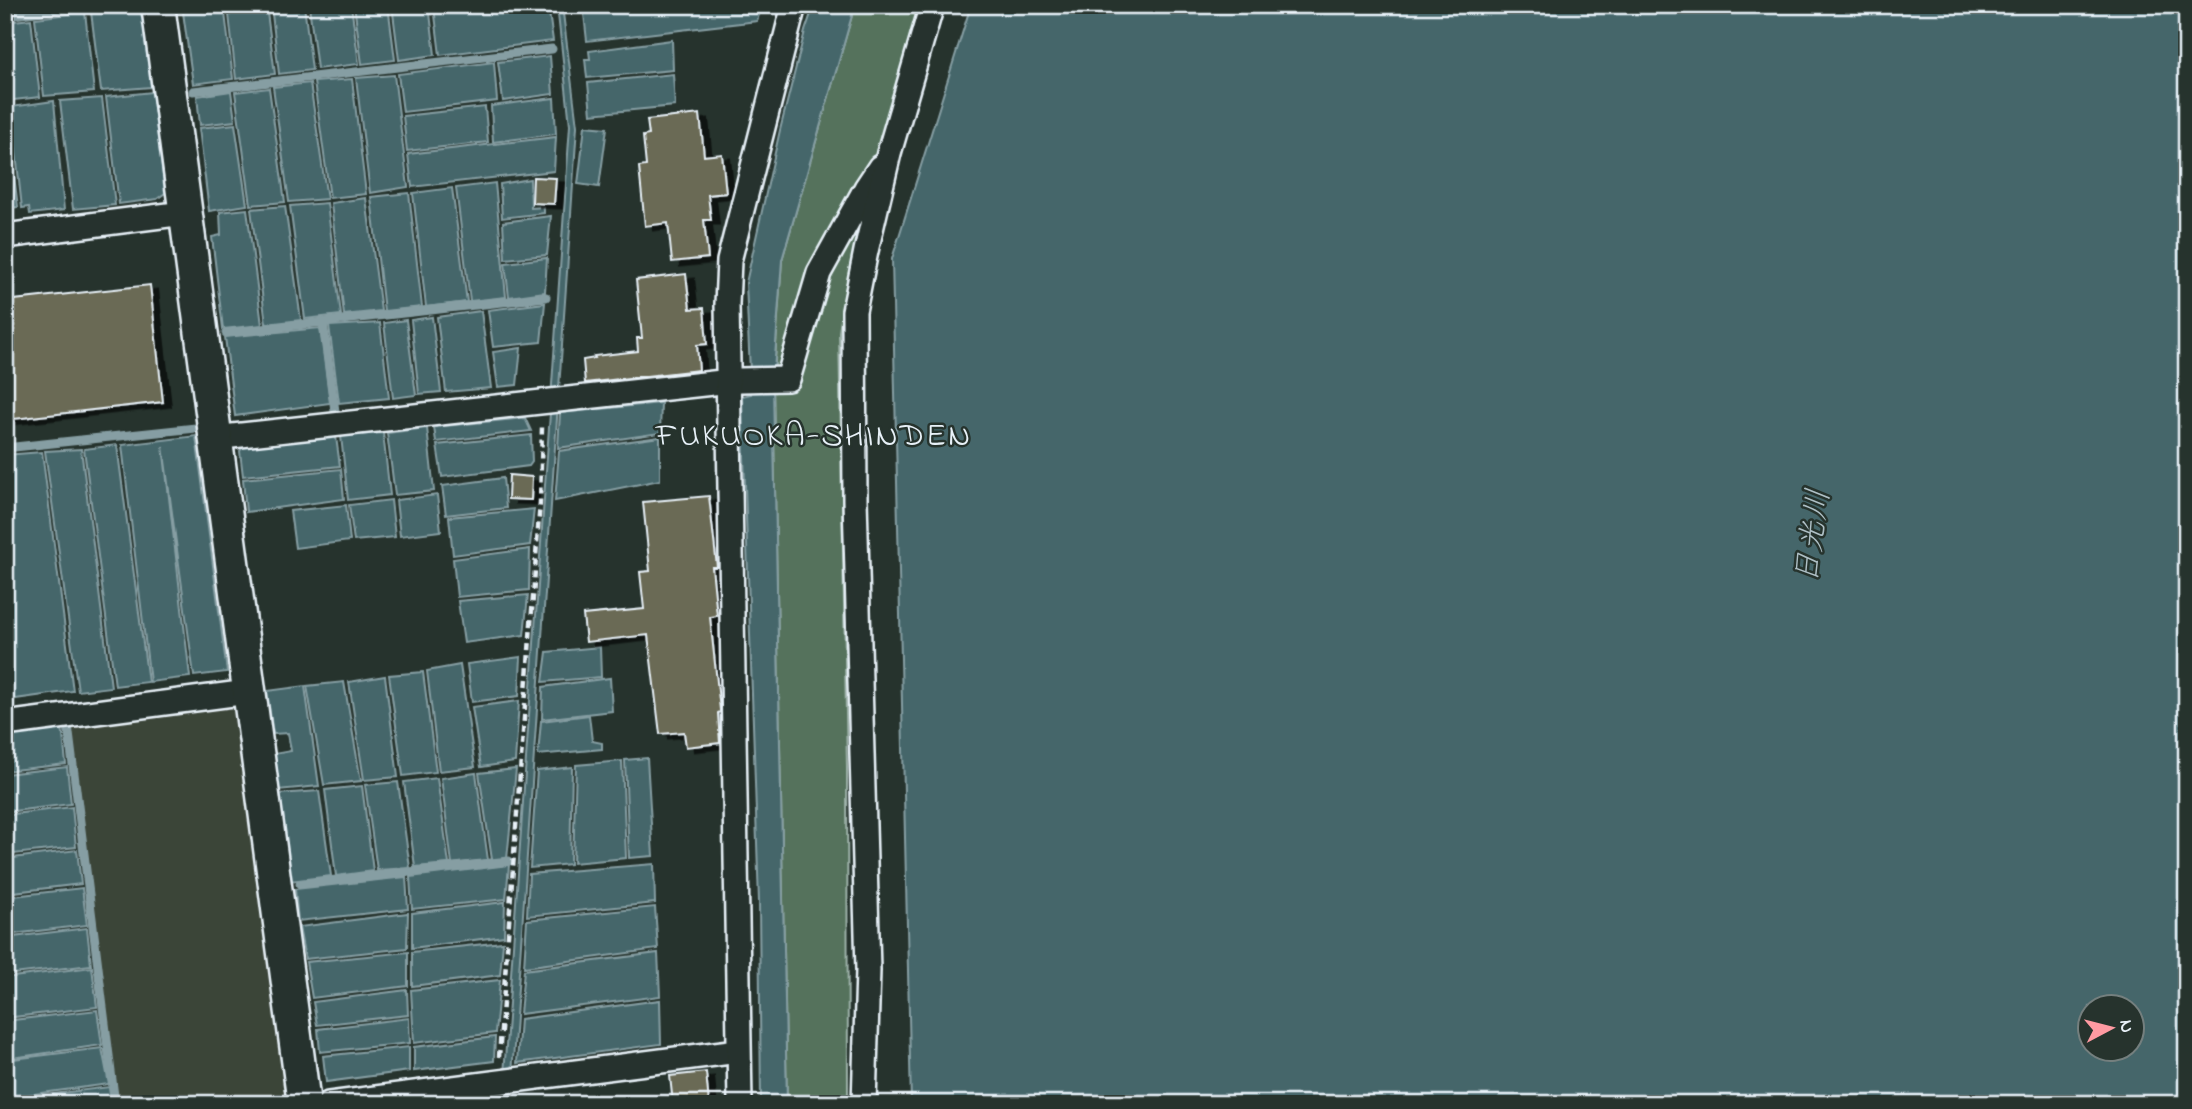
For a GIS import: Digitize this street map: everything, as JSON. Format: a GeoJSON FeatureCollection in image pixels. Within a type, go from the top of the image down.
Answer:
{"type":"FeatureCollection","features":[{"type":"Feature","properties":{"kind":"street"},"geometry":{"type":"LineString","coordinates":[[158,5],[304,1104]]}},
{"type":"Feature","properties":{"kind":"street"},"geometry":{"type":"LineString","coordinates":[[740,1104],[734,381],[727,304],[729,261],[794,5]]}},
{"type":"Feature","properties":{"kind":"street"},"geometry":{"type":"LineString","coordinates":[[864,1104],[868,970],[855,539],[854,311],[889,153],[932,5]]}},
{"type":"Feature","properties":{"kind":"street"},"geometry":{"type":"LineString","coordinates":[[214,438],[734,381],[788,379],[820,272],[866,188],[889,153]]}},
{"type":"Feature","properties":{"kind":"street"},"geometry":{"type":"LineString","coordinates":[[5,236],[184,213]]}},
{"type":"Feature","properties":{"kind":"street"},"geometry":{"type":"LineString","coordinates":[[5,724],[248,692]]}},
{"type":"Feature","properties":{"kind":"street"},"geometry":{"type":"LineString","coordinates":[[329,1104],[738,1051]]}},
{"type":"Feature","properties":{"kind":"path"},"geometry":{"type":"LineString","coordinates":[[504,1081],[539,516],[551,401]]}},
{"type":"Feature","properties":{"kind":"shaded area"},"geometry":{"type":"Polygon","coordinates":[[[232,701],[290,1104],[119,1104],[70,722],[232,701]]]}},
{"type":"Feature","properties":{"kind":"green space"},"geometry":{"type":"Polygon","coordinates":[[[855,5],[921,5],[877,158],[787,371],[774,375],[782,260],[855,5]]]}},
{"type":"Feature","properties":{"kind":"green space"},"geometry":{"type":"Polygon","coordinates":[[[866,195],[839,332],[847,768],[848,1104],[787,1104],[773,385],[824,273],[866,195]]]}},
{"type":"Feature","properties":{"kind":"water"},"geometry":{"type":"Polygon","coordinates":[[[141,5],[151,87],[101,91],[91,12],[141,5]]]}},
{"type":"Feature","properties":{"kind":"water"},"geometry":{"type":"Polygon","coordinates":[[[182,5],[224,5],[233,79],[193,84],[182,5]]]}},
{"type":"Feature","properties":{"kind":"water"},"geometry":{"type":"Polygon","coordinates":[[[228,5],[266,5],[275,74],[236,79],[228,5]]]}},
{"type":"Feature","properties":{"kind":"water"},"geometry":{"type":"Polygon","coordinates":[[[271,5],[304,5],[312,70],[279,74],[271,5]]]}},
{"type":"Feature","properties":{"kind":"water"},"geometry":{"type":"Polygon","coordinates":[[[309,5],[351,5],[359,64],[317,69],[309,5]]]}},
{"type":"Feature","properties":{"kind":"water"},"geometry":{"type":"Polygon","coordinates":[[[354,5],[388,5],[395,60],[362,64],[354,5]]]}},
{"type":"Feature","properties":{"kind":"water"},"geometry":{"type":"Polygon","coordinates":[[[392,5],[429,5],[435,55],[399,60],[392,5]]]}},
{"type":"Feature","properties":{"kind":"water"},"geometry":{"type":"Polygon","coordinates":[[[548,5],[553,41],[440,55],[434,7],[548,5]]]}},
{"type":"Feature","properties":{"kind":"water"},"geometry":{"type":"Polygon","coordinates":[[[557,5],[562,5],[577,126],[510,1104],[502,1104],[570,125],[557,5]]]}},
{"type":"Feature","properties":{"kind":"water"},"geometry":{"type":"Polygon","coordinates":[[[583,5],[762,5],[757,21],[587,41],[583,5]]]}},
{"type":"Feature","properties":{"kind":"water"},"geometry":{"type":"Polygon","coordinates":[[[814,5],[855,5],[782,260],[773,385],[787,1104],[761,1104],[759,902],[742,396],[751,394],[746,283],[780,130],[814,5]]]}},
{"type":"Feature","properties":{"kind":"water","name":"日光川"},"geometry":{"type":"Polygon","coordinates":[[[971,5],[2187,5],[2187,1104],[911,1104],[892,259],[971,5]]]}},
{"type":"Feature","properties":{"kind":"water"},"geometry":{"type":"Polygon","coordinates":[[[85,12],[94,92],[44,96],[35,18],[85,12]]]}},
{"type":"Feature","properties":{"kind":"water"},"geometry":{"type":"Polygon","coordinates":[[[31,19],[40,97],[5,101],[5,22],[31,19]]]}},
{"type":"Feature","properties":{"kind":"water"},"geometry":{"type":"Polygon","coordinates":[[[672,40],[673,70],[587,78],[585,59],[590,59],[589,51],[672,40]]]}},
{"type":"Feature","properties":{"kind":"water"},"geometry":{"type":"Polygon","coordinates":[[[550,56],[553,94],[503,101],[498,62],[550,56]]]}},
{"type":"Feature","properties":{"kind":"water"},"geometry":{"type":"Polygon","coordinates":[[[494,62],[497,101],[403,112],[398,74],[494,62]]]}},
{"type":"Feature","properties":{"kind":"water"},"geometry":{"type":"Polygon","coordinates":[[[673,74],[675,106],[591,114],[588,83],[673,74]]]}},
{"type":"Feature","properties":{"kind":"water"},"geometry":{"type":"Polygon","coordinates":[[[394,75],[408,187],[370,193],[356,78],[394,75]]]}},
{"type":"Feature","properties":{"kind":"water"},"geometry":{"type":"Polygon","coordinates":[[[352,79],[366,194],[330,198],[314,82],[352,79]]]}},
{"type":"Feature","properties":{"kind":"water"},"geometry":{"type":"Polygon","coordinates":[[[310,83],[327,199],[289,202],[273,87],[310,83]]]}},
{"type":"Feature","properties":{"kind":"water"},"geometry":{"type":"Polygon","coordinates":[[[269,88],[285,202],[251,205],[235,92],[269,88]]]}},
{"type":"Feature","properties":{"kind":"water"},"geometry":{"type":"Polygon","coordinates":[[[231,91],[235,121],[200,125],[197,96],[231,91]]]}},
{"type":"Feature","properties":{"kind":"water"},"geometry":{"type":"Polygon","coordinates":[[[152,92],[165,193],[157,199],[119,204],[106,97],[152,92]]]}},
{"type":"Feature","properties":{"kind":"water"},"geometry":{"type":"Polygon","coordinates":[[[102,98],[115,205],[73,209],[60,101],[102,98]]]}},
{"type":"Feature","properties":{"kind":"water"},"geometry":{"type":"Polygon","coordinates":[[[554,98],[556,134],[493,142],[491,106],[554,98]]]}},
{"type":"Feature","properties":{"kind":"water"},"geometry":{"type":"Polygon","coordinates":[[[54,101],[64,210],[30,214],[29,207],[22,208],[11,107],[54,101]]]}},
{"type":"Feature","properties":{"kind":"water"},"geometry":{"type":"Polygon","coordinates":[[[5,107],[18,207],[5,209],[5,107]]]}},
{"type":"Feature","properties":{"kind":"water"},"geometry":{"type":"Polygon","coordinates":[[[485,107],[488,142],[407,151],[403,116],[485,107]]]}},
{"type":"Feature","properties":{"kind":"water"},"geometry":{"type":"Polygon","coordinates":[[[235,124],[247,205],[209,211],[199,128],[235,124]]]}},
{"type":"Feature","properties":{"kind":"water"},"geometry":{"type":"Polygon","coordinates":[[[585,126],[607,128],[599,187],[578,184],[585,126]]]}},
{"type":"Feature","properties":{"kind":"water"},"geometry":{"type":"Polygon","coordinates":[[[556,137],[554,171],[412,187],[408,154],[556,137]]]}},
{"type":"Feature","properties":{"kind":"water"},"geometry":{"type":"Polygon","coordinates":[[[530,179],[531,208],[544,207],[544,213],[502,218],[500,184],[530,179]]]}},
{"type":"Feature","properties":{"kind":"water"},"geometry":{"type":"Polygon","coordinates":[[[495,183],[506,297],[470,301],[456,188],[495,183]]]}},
{"type":"Feature","properties":{"kind":"water"},"geometry":{"type":"Polygon","coordinates":[[[452,188],[467,302],[426,307],[413,193],[452,188]]]}},
{"type":"Feature","properties":{"kind":"water"},"geometry":{"type":"Polygon","coordinates":[[[409,193],[422,307],[384,311],[371,197],[409,193]]]}},
{"type":"Feature","properties":{"kind":"water"},"geometry":{"type":"Polygon","coordinates":[[[366,198],[381,311],[344,315],[331,203],[366,198]]]}},
{"type":"Feature","properties":{"kind":"water"},"geometry":{"type":"Polygon","coordinates":[[[327,203],[341,315],[305,319],[290,206],[327,203]]]}},
{"type":"Feature","properties":{"kind":"water"},"geometry":{"type":"Polygon","coordinates":[[[285,206],[301,320],[266,324],[251,209],[285,206]]]}},
{"type":"Feature","properties":{"kind":"water"},"geometry":{"type":"Polygon","coordinates":[[[247,209],[262,325],[223,329],[212,237],[221,235],[220,212],[247,209]]]}},
{"type":"Feature","properties":{"kind":"water"},"geometry":{"type":"Polygon","coordinates":[[[551,216],[547,255],[505,259],[503,222],[551,216]]]}},
{"type":"Feature","properties":{"kind":"water"},"geometry":{"type":"Polygon","coordinates":[[[547,258],[545,292],[509,297],[505,263],[547,258]]]}},
{"type":"Feature","properties":{"kind":"water"},"geometry":{"type":"Polygon","coordinates":[[[545,303],[541,342],[493,347],[488,310],[545,303]]]}},
{"type":"Feature","properties":{"kind":"water"},"geometry":{"type":"Polygon","coordinates":[[[481,311],[491,388],[446,392],[437,317],[481,311]]]}},
{"type":"Feature","properties":{"kind":"water"},"geometry":{"type":"Polygon","coordinates":[[[432,317],[441,392],[419,394],[411,320],[432,317]]]}},
{"type":"Feature","properties":{"kind":"water"},"geometry":{"type":"Polygon","coordinates":[[[406,320],[416,395],[393,398],[384,323],[406,320]]]}},
{"type":"Feature","properties":{"kind":"water"},"geometry":{"type":"Polygon","coordinates":[[[380,323],[389,398],[339,403],[329,326],[380,323]]]}},
{"type":"Feature","properties":{"kind":"water"},"geometry":{"type":"Polygon","coordinates":[[[320,328],[330,403],[235,416],[225,337],[320,328]]]}},
{"type":"Feature","properties":{"kind":"water"},"geometry":{"type":"Polygon","coordinates":[[[521,348],[517,385],[498,387],[493,352],[521,348]]]}},
{"type":"Feature","properties":{"kind":"water"},"geometry":{"type":"Polygon","coordinates":[[[661,403],[660,433],[558,448],[560,413],[661,403]]]}},
{"type":"Feature","properties":{"kind":"water"},"geometry":{"type":"Polygon","coordinates":[[[525,418],[531,431],[436,442],[434,427],[525,418]]]}},
{"type":"Feature","properties":{"kind":"water"},"geometry":{"type":"Polygon","coordinates":[[[427,428],[434,491],[395,495],[387,433],[427,428]]]}},
{"type":"Feature","properties":{"kind":"water"},"geometry":{"type":"Polygon","coordinates":[[[383,433],[390,495],[348,500],[341,436],[383,433]]]}},
{"type":"Feature","properties":{"kind":"water"},"geometry":{"type":"Polygon","coordinates":[[[531,435],[532,462],[529,466],[442,477],[437,445],[531,435]]]}},
{"type":"Feature","properties":{"kind":"water"},"geometry":{"type":"Polygon","coordinates":[[[196,436],[227,672],[194,676],[163,446],[190,677],[150,682],[122,445],[196,436]]]}},
{"type":"Feature","properties":{"kind":"water"},"geometry":{"type":"Polygon","coordinates":[[[336,437],[340,466],[243,476],[240,451],[244,446],[336,437]]]}},
{"type":"Feature","properties":{"kind":"water"},"geometry":{"type":"Polygon","coordinates":[[[660,437],[660,480],[555,501],[559,451],[660,437]]]}},
{"type":"Feature","properties":{"kind":"water"},"geometry":{"type":"Polygon","coordinates":[[[117,445],[148,682],[115,686],[84,449],[117,445]]]}},
{"type":"Feature","properties":{"kind":"water"},"geometry":{"type":"Polygon","coordinates":[[[81,449],[111,687],[78,691],[45,451],[81,449]]]}},
{"type":"Feature","properties":{"kind":"water"},"geometry":{"type":"Polygon","coordinates":[[[42,452],[73,691],[8,700],[5,678],[5,455],[42,452]]]}},
{"type":"Feature","properties":{"kind":"water"},"geometry":{"type":"Polygon","coordinates":[[[341,469],[344,499],[246,512],[243,479],[341,469]]]}},
{"type":"Feature","properties":{"kind":"water"},"geometry":{"type":"Polygon","coordinates":[[[503,478],[506,508],[446,515],[442,486],[503,478]]]}},
{"type":"Feature","properties":{"kind":"water"},"geometry":{"type":"Polygon","coordinates":[[[437,495],[441,531],[400,536],[396,500],[437,495]]]}},
{"type":"Feature","properties":{"kind":"water"},"geometry":{"type":"Polygon","coordinates":[[[391,500],[395,537],[354,541],[349,505],[391,500]]]}},
{"type":"Feature","properties":{"kind":"water"},"geometry":{"type":"Polygon","coordinates":[[[346,505],[350,541],[295,548],[290,511],[346,505]]]}},
{"type":"Feature","properties":{"kind":"water"},"geometry":{"type":"Polygon","coordinates":[[[534,509],[530,545],[453,555],[449,517],[534,509]]]}},
{"type":"Feature","properties":{"kind":"water"},"geometry":{"type":"Polygon","coordinates":[[[530,549],[529,590],[457,597],[453,559],[530,549]]]}},
{"type":"Feature","properties":{"kind":"water"},"geometry":{"type":"Polygon","coordinates":[[[528,595],[524,635],[464,643],[458,601],[528,595]]]}},
{"type":"Feature","properties":{"kind":"water"},"geometry":{"type":"Polygon","coordinates":[[[600,647],[601,677],[543,682],[547,652],[600,647]]]}},
{"type":"Feature","properties":{"kind":"water"},"geometry":{"type":"Polygon","coordinates":[[[521,657],[519,696],[472,702],[467,664],[521,657]]]}},
{"type":"Feature","properties":{"kind":"water"},"geometry":{"type":"Polygon","coordinates":[[[460,665],[475,767],[439,771],[427,671],[460,665]]]}},
{"type":"Feature","properties":{"kind":"water"},"geometry":{"type":"Polygon","coordinates":[[[423,672],[436,772],[403,776],[389,675],[423,672]]]}},
{"type":"Feature","properties":{"kind":"water"},"geometry":{"type":"Polygon","coordinates":[[[385,676],[398,777],[364,780],[349,682],[385,676]]]}},
{"type":"Feature","properties":{"kind":"water"},"geometry":{"type":"Polygon","coordinates":[[[610,678],[612,711],[542,719],[543,687],[610,678]]]}},
{"type":"Feature","properties":{"kind":"water"},"geometry":{"type":"Polygon","coordinates":[[[344,682],[361,781],[324,785],[307,686],[344,682]]]}},
{"type":"Feature","properties":{"kind":"water"},"geometry":{"type":"Polygon","coordinates":[[[305,686],[319,786],[278,790],[274,754],[291,751],[288,733],[273,734],[267,691],[305,686]]]}},
{"type":"Feature","properties":{"kind":"water"},"geometry":{"type":"Polygon","coordinates":[[[519,701],[515,762],[481,767],[472,707],[519,701]]]}},
{"type":"Feature","properties":{"kind":"water"},"geometry":{"type":"Polygon","coordinates":[[[589,715],[592,741],[602,743],[602,749],[538,755],[541,721],[589,715]]]}},
{"type":"Feature","properties":{"kind":"water"},"geometry":{"type":"Polygon","coordinates":[[[62,726],[66,764],[5,771],[5,733],[62,726]]]}},
{"type":"Feature","properties":{"kind":"water"},"geometry":{"type":"Polygon","coordinates":[[[647,758],[653,856],[629,858],[625,760],[647,758]]]}},
{"type":"Feature","properties":{"kind":"water"},"geometry":{"type":"Polygon","coordinates":[[[622,761],[626,858],[573,863],[576,765],[622,761]]]}},
{"type":"Feature","properties":{"kind":"water"},"geometry":{"type":"Polygon","coordinates":[[[67,767],[71,804],[5,812],[5,774],[67,767]]]}},
{"type":"Feature","properties":{"kind":"water"},"geometry":{"type":"Polygon","coordinates":[[[572,767],[570,864],[530,868],[537,771],[572,767]]]}},
{"type":"Feature","properties":{"kind":"water"},"geometry":{"type":"Polygon","coordinates":[[[516,769],[507,859],[492,860],[479,773],[516,769]]]}},
{"type":"Feature","properties":{"kind":"water"},"geometry":{"type":"Polygon","coordinates":[[[476,773],[488,860],[452,864],[441,778],[476,773]]]}},
{"type":"Feature","properties":{"kind":"water"},"geometry":{"type":"Polygon","coordinates":[[[437,778],[449,864],[415,867],[404,782],[437,778]]]}},
{"type":"Feature","properties":{"kind":"water"},"geometry":{"type":"Polygon","coordinates":[[[398,782],[410,868],[377,870],[365,785],[398,782]]]}},
{"type":"Feature","properties":{"kind":"water"},"geometry":{"type":"Polygon","coordinates":[[[362,786],[373,871],[336,876],[325,790],[362,786]]]}},
{"type":"Feature","properties":{"kind":"water"},"geometry":{"type":"Polygon","coordinates":[[[319,791],[331,876],[290,881],[279,794],[319,791]]]}},
{"type":"Feature","properties":{"kind":"water"},"geometry":{"type":"Polygon","coordinates":[[[72,807],[76,847],[5,855],[5,815],[72,807]]]}},
{"type":"Feature","properties":{"kind":"water"},"geometry":{"type":"Polygon","coordinates":[[[77,850],[81,884],[5,893],[5,859],[77,850]]]}},
{"type":"Feature","properties":{"kind":"water"},"geometry":{"type":"Polygon","coordinates":[[[654,864],[655,903],[527,916],[529,874],[654,864]]]}},
{"type":"Feature","properties":{"kind":"water"},"geometry":{"type":"Polygon","coordinates":[[[509,865],[506,899],[412,909],[410,877],[509,865]]]}},
{"type":"Feature","properties":{"kind":"water"},"geometry":{"type":"Polygon","coordinates":[[[406,877],[408,909],[298,921],[295,889],[406,877]]]}},
{"type":"Feature","properties":{"kind":"water"},"geometry":{"type":"Polygon","coordinates":[[[82,888],[87,925],[5,935],[5,897],[82,888]]]}},
{"type":"Feature","properties":{"kind":"water"},"geometry":{"type":"Polygon","coordinates":[[[505,902],[504,936],[412,948],[412,913],[505,902]]]}},
{"type":"Feature","properties":{"kind":"water"},"geometry":{"type":"Polygon","coordinates":[[[655,907],[658,949],[524,967],[527,920],[655,907]]]}},
{"type":"Feature","properties":{"kind":"water"},"geometry":{"type":"Polygon","coordinates":[[[408,913],[407,948],[305,959],[299,927],[408,913]]]}},
{"type":"Feature","properties":{"kind":"water"},"geometry":{"type":"Polygon","coordinates":[[[87,928],[91,965],[5,975],[5,938],[87,928]]]}},
{"type":"Feature","properties":{"kind":"water"},"geometry":{"type":"Polygon","coordinates":[[[503,942],[500,975],[412,986],[412,952],[503,942]]]}},
{"type":"Feature","properties":{"kind":"water"},"geometry":{"type":"Polygon","coordinates":[[[408,952],[408,986],[312,998],[306,962],[408,952]]]}},
{"type":"Feature","properties":{"kind":"water"},"geometry":{"type":"Polygon","coordinates":[[[658,953],[660,996],[520,1014],[524,970],[658,953]]]}},
{"type":"Feature","properties":{"kind":"water"},"geometry":{"type":"Polygon","coordinates":[[[92,967],[97,1007],[5,1018],[5,978],[92,967]]]}},
{"type":"Feature","properties":{"kind":"water"},"geometry":{"type":"Polygon","coordinates":[[[500,980],[495,1033],[414,1043],[411,990],[500,980]]]}},
{"type":"Feature","properties":{"kind":"water"},"geometry":{"type":"Polygon","coordinates":[[[407,990],[408,1015],[317,1025],[313,1002],[407,990]]]}},
{"type":"Feature","properties":{"kind":"water"},"geometry":{"type":"Polygon","coordinates":[[[660,1000],[661,1044],[517,1063],[520,1019],[660,1000]]]}},
{"type":"Feature","properties":{"kind":"water"},"geometry":{"type":"Polygon","coordinates":[[[97,1010],[102,1045],[5,1059],[5,1021],[97,1010]]]}},
{"type":"Feature","properties":{"kind":"water"},"geometry":{"type":"Polygon","coordinates":[[[409,1018],[410,1043],[320,1052],[318,1029],[409,1018]]]}},
{"type":"Feature","properties":{"kind":"water"},"geometry":{"type":"Polygon","coordinates":[[[495,1037],[494,1061],[414,1071],[414,1047],[495,1037]]]}},
{"type":"Feature","properties":{"kind":"water"},"geometry":{"type":"Polygon","coordinates":[[[409,1047],[409,1071],[326,1082],[323,1056],[409,1047]]]}},
{"type":"Feature","properties":{"kind":"water"},"geometry":{"type":"Polygon","coordinates":[[[102,1048],[109,1084],[5,1098],[5,1060],[102,1048]]]}},
{"type":"Feature","properties":{"kind":"water"},"geometry":{"type":"Polygon","coordinates":[[[109,1087],[111,1104],[6,1104],[5,1100],[109,1087]]]}},
{"type":"Feature","properties":{"kind":"building"},"geometry":{"type":"Polygon","coordinates":[[[700,114],[704,156],[722,154],[726,193],[708,195],[711,220],[704,220],[708,258],[672,262],[668,223],[645,226],[639,167],[646,166],[643,136],[649,135],[647,120],[700,114]]]}},
{"type":"Feature","properties":{"kind":"building"},"geometry":{"type":"Polygon","coordinates":[[[533,177],[556,178],[554,204],[532,203],[533,177]]]}},
{"type":"Feature","properties":{"kind":"building"},"geometry":{"type":"Polygon","coordinates":[[[686,274],[690,309],[704,308],[707,344],[697,345],[699,370],[585,383],[583,360],[595,358],[594,356],[638,351],[637,338],[642,338],[636,280],[686,274]]]}},
{"type":"Feature","properties":{"kind":"building"},"geometry":{"type":"Polygon","coordinates":[[[150,285],[163,402],[5,420],[5,301],[150,285]]]}},
{"type":"Feature","properties":{"kind":"building"},"geometry":{"type":"Polygon","coordinates":[[[509,475],[532,477],[531,500],[508,499],[509,475]]]}},
{"type":"Feature","properties":{"kind":"building"},"geometry":{"type":"Polygon","coordinates":[[[709,496],[717,567],[712,567],[717,616],[710,617],[720,710],[720,743],[686,747],[684,732],[660,734],[648,635],[586,642],[583,615],[644,609],[640,572],[650,571],[643,502],[709,496]]]}},
{"type":"Feature","properties":{"kind":"building"},"geometry":{"type":"Polygon","coordinates":[[[706,1072],[709,1104],[673,1104],[670,1076],[706,1072]]]}},
{"type":"Feature","properties":{"kind":"waterway"},"geometry":{"type":"LineString","coordinates":[[5,16],[89,5]]}},
{"type":"Feature","properties":{"kind":"waterway"},"geometry":{"type":"LineString","coordinates":[[193,91],[552,49]]}},
{"type":"Feature","properties":{"kind":"waterway"},"geometry":{"type":"LineString","coordinates":[[226,333],[546,297]]}},
{"type":"Feature","properties":{"kind":"waterway"},"geometry":{"type":"LineString","coordinates":[[323,322],[335,411]]}},
{"type":"Feature","properties":{"kind":"waterway"},"geometry":{"type":"LineString","coordinates":[[5,448],[196,428]]}},
{"type":"Feature","properties":{"kind":"waterway"},"geometry":{"type":"LineString","coordinates":[[68,725],[115,1104]]}},
{"type":"Feature","properties":{"kind":"waterway"},"geometry":{"type":"LineString","coordinates":[[300,884],[509,861]]}},
{"type":"Feature","properties":{"kind":"district","name":"FUKUOKA-SHINDEN"},"geometry":{"type":"Point","coordinates":[814,433]}}]}
